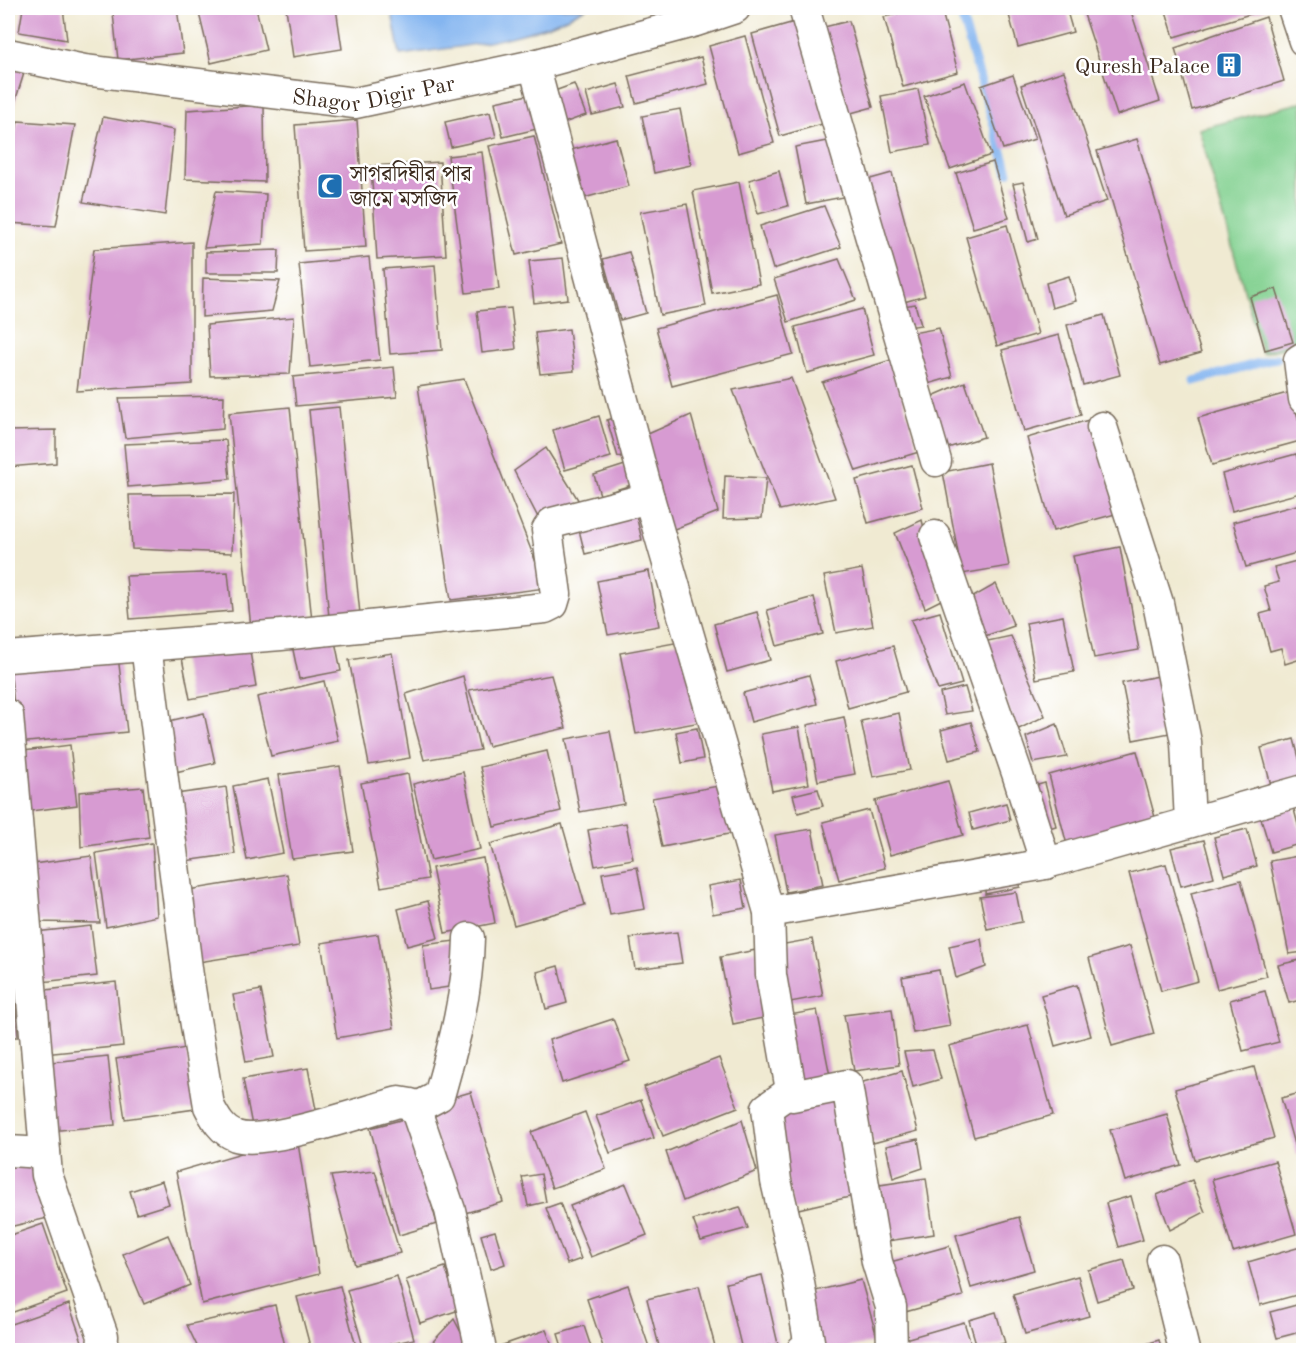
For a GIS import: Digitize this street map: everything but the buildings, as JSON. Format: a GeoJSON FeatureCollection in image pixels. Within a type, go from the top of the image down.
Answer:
{"type":"FeatureCollection","features":[{"type":"Feature","properties":{"kind":"street","name":"Shagor Digir Par"},"geometry":{"type":"LineString","coordinates":[[8,54],[84,70],[355,103],[534,65],[696,21],[735,8]]}},
{"type":"Feature","properties":{"kind":"street"},"geometry":{"type":"LineString","coordinates":[[804,8],[936,460]]}},
{"type":"Feature","properties":{"kind":"street"},"geometry":{"type":"LineString","coordinates":[[1293,8],[1304,41]]}},
{"type":"Feature","properties":{"kind":"street"},"geometry":{"type":"LineString","coordinates":[[534,65],[649,498],[769,912],[771,975],[792,1096],[847,1085],[877,1262],[891,1307],[892,1350]]}},
{"type":"Feature","properties":{"kind":"street"},"geometry":{"type":"LineString","coordinates":[[1304,357],[1299,360],[1304,399]]}},
{"type":"Feature","properties":{"kind":"street"},"geometry":{"type":"LineString","coordinates":[[1102,427],[1158,603],[1186,742],[1190,822]]}},
{"type":"Feature","properties":{"kind":"street"},"geometry":{"type":"LineString","coordinates":[[8,657],[281,635],[544,608],[553,604],[556,594],[547,530],[552,523],[649,498]]}},
{"type":"Feature","properties":{"kind":"street"},"geometry":{"type":"LineString","coordinates":[[935,536],[1046,864]]}},
{"type":"Feature","properties":{"kind":"street"},"geometry":{"type":"LineString","coordinates":[[146,646],[188,976],[209,1106],[217,1123],[234,1135],[249,1139],[271,1136],[399,1102],[411,1104],[450,1210],[481,1350]]}},
{"type":"Feature","properties":{"kind":"street"},"geometry":{"type":"LineString","coordinates":[[8,716],[47,1175],[104,1336],[102,1350]]}},
{"type":"Feature","properties":{"kind":"street"},"geometry":{"type":"LineString","coordinates":[[769,912],[1046,864],[1304,790]]}},
{"type":"Feature","properties":{"kind":"street"},"geometry":{"type":"LineString","coordinates":[[414,1109],[439,1096],[457,1032],[469,960],[469,938]]}},
{"type":"Feature","properties":{"kind":"street"},"geometry":{"type":"LineString","coordinates":[[791,1091],[767,1108],[776,1181],[797,1271],[810,1347],[802,1350]]}},
{"type":"Feature","properties":{"kind":"street"},"geometry":{"type":"LineString","coordinates":[[8,1151],[45,1153]]}},
{"type":"Feature","properties":{"kind":"street"},"geometry":{"type":"LineString","coordinates":[[1162,1260],[1184,1350]]}},
{"type":"Feature","properties":{"kind":"green space"},"geometry":{"type":"Polygon","coordinates":[[[1303,102],[1303,343],[1262,353],[1199,129],[1303,102]]]}},
{"type":"Feature","properties":{"kind":"water"},"geometry":{"type":"Polygon","coordinates":[[[391,8],[586,8],[542,28],[519,35],[472,45],[400,55],[391,8]]]}},
{"type":"Feature","properties":{"kind":"waterway"},"geometry":{"type":"LineString","coordinates":[[959,8],[1008,172]]}},
{"type":"Feature","properties":{"kind":"waterway"},"geometry":{"type":"LineString","coordinates":[[1194,381],[1277,358]]}},
{"type":"Feature","properties":{"kind":"place","name":"Quresh Palace"},"geometry":{"type":"Point","coordinates":[1229,65]}},
{"type":"Feature","properties":{"kind":"place","name":"সাগরদিঘীর পার জামে মসজিদ"},"geometry":{"type":"Point","coordinates":[330,186]}}]}
